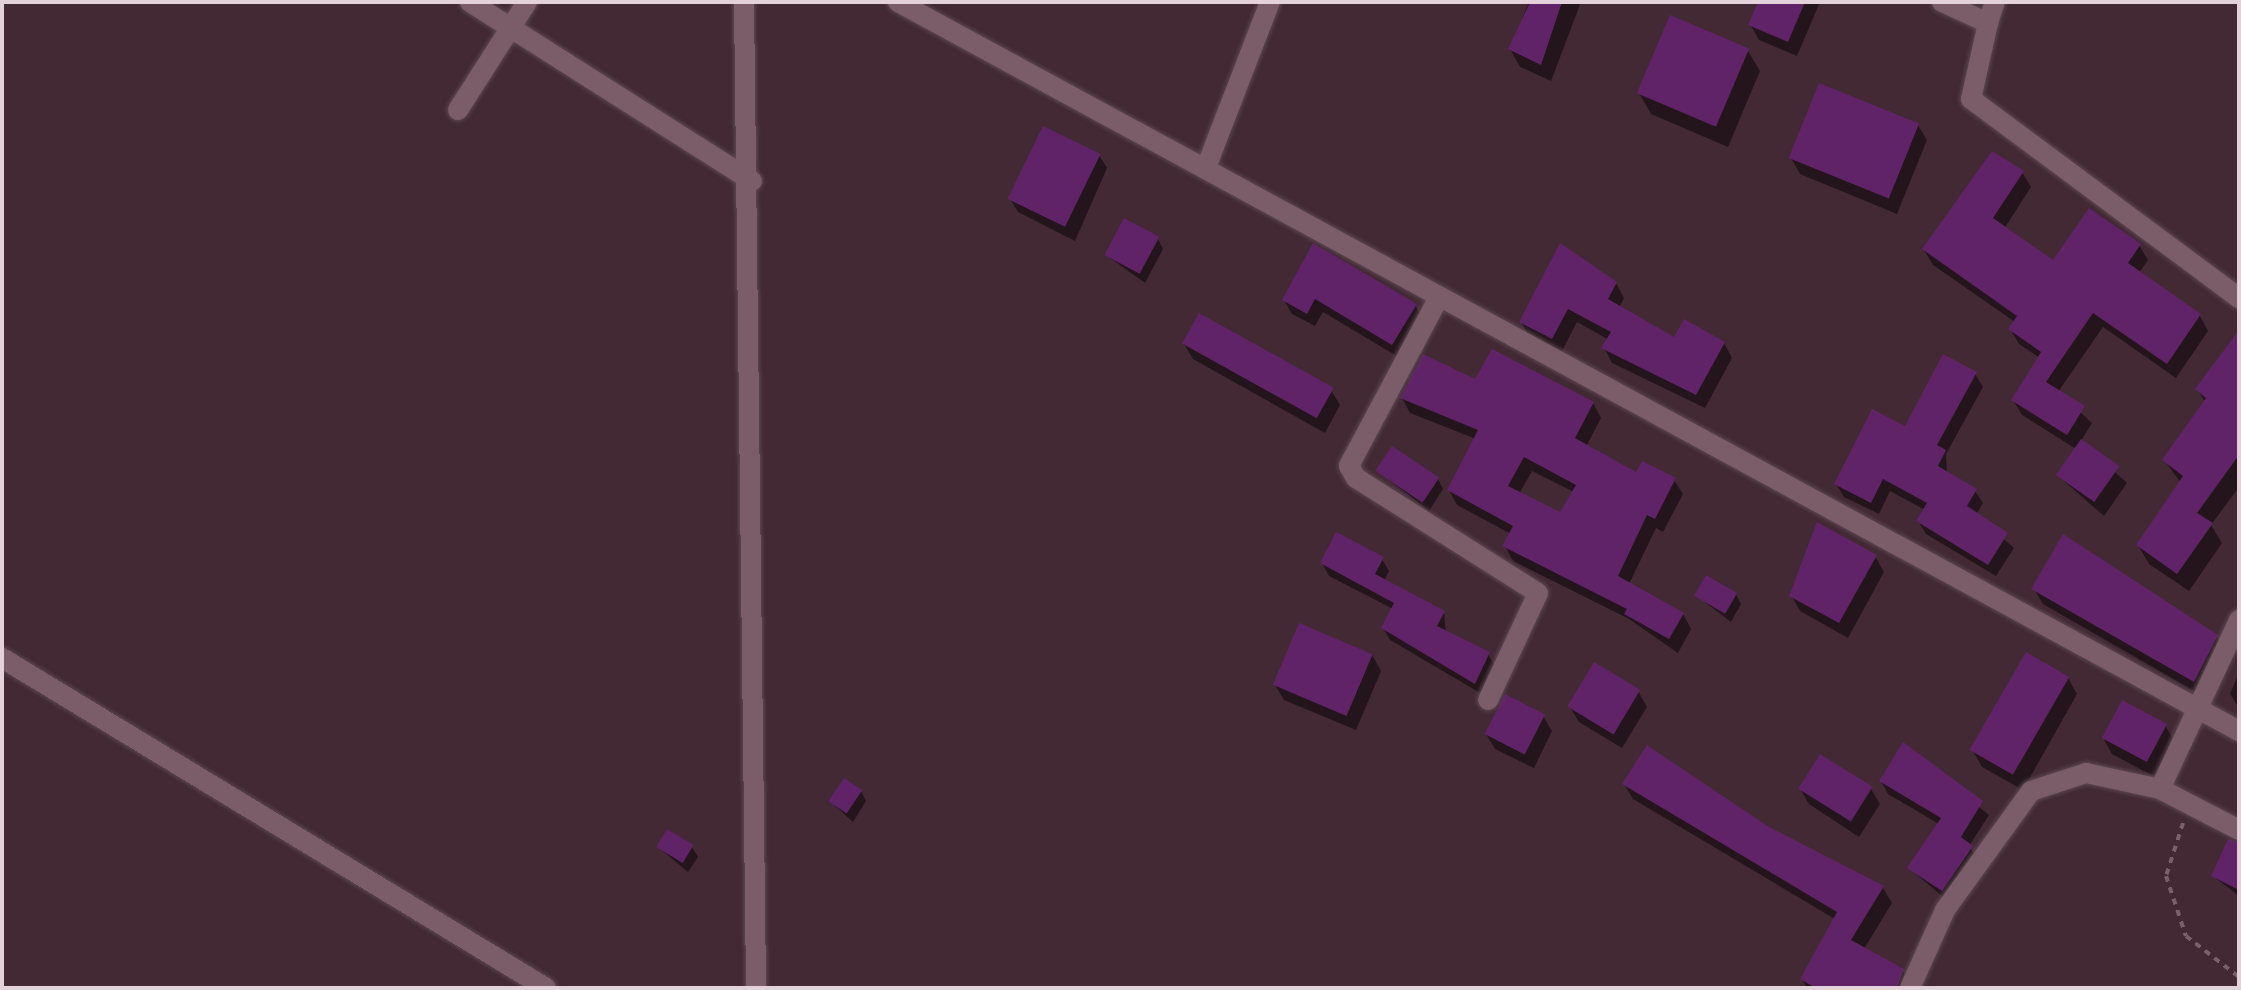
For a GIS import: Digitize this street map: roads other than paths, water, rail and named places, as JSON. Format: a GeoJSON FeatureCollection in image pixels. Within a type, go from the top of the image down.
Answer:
{"type":"FeatureCollection","features":[{"type":"Feature","properties":{"kind":"street"},"geometry":{"type":"LineString","coordinates":[[470,2],[752,181]]}},
{"type":"Feature","properties":{"kind":"street"},"geometry":{"type":"LineString","coordinates":[[458,110],[527,2]]}},
{"type":"Feature","properties":{"kind":"street"},"geometry":{"type":"LineString","coordinates":[[744,2],[752,181],[756,988]]}},
{"type":"Feature","properties":{"kind":"street"},"geometry":{"type":"LineString","coordinates":[[898,2],[1207,165],[1438,299],[2239,731]]}},
{"type":"Feature","properties":{"kind":"street"},"geometry":{"type":"LineString","coordinates":[[1207,165],[1270,2]]}},
{"type":"Feature","properties":{"kind":"street"},"geometry":{"type":"LineString","coordinates":[[1942,2],[1988,23]]}},
{"type":"Feature","properties":{"kind":"street"},"geometry":{"type":"LineString","coordinates":[[1995,2],[1971,99],[2239,298]]}},
{"type":"Feature","properties":{"kind":"street"},"geometry":{"type":"LineString","coordinates":[[1438,299],[1349,466],[1356,478],[1538,593],[1488,700]]}},
{"type":"Feature","properties":{"kind":"street"},"geometry":{"type":"LineString","coordinates":[[2160,789],[2239,620]]}},
{"type":"Feature","properties":{"kind":"street"},"geometry":{"type":"LineString","coordinates":[[2,658],[546,988]]}},
{"type":"Feature","properties":{"kind":"street"},"geometry":{"type":"LineString","coordinates":[[1910,988],[1945,910],[2031,791],[2086,773],[2160,789],[2239,830]]}}]}
